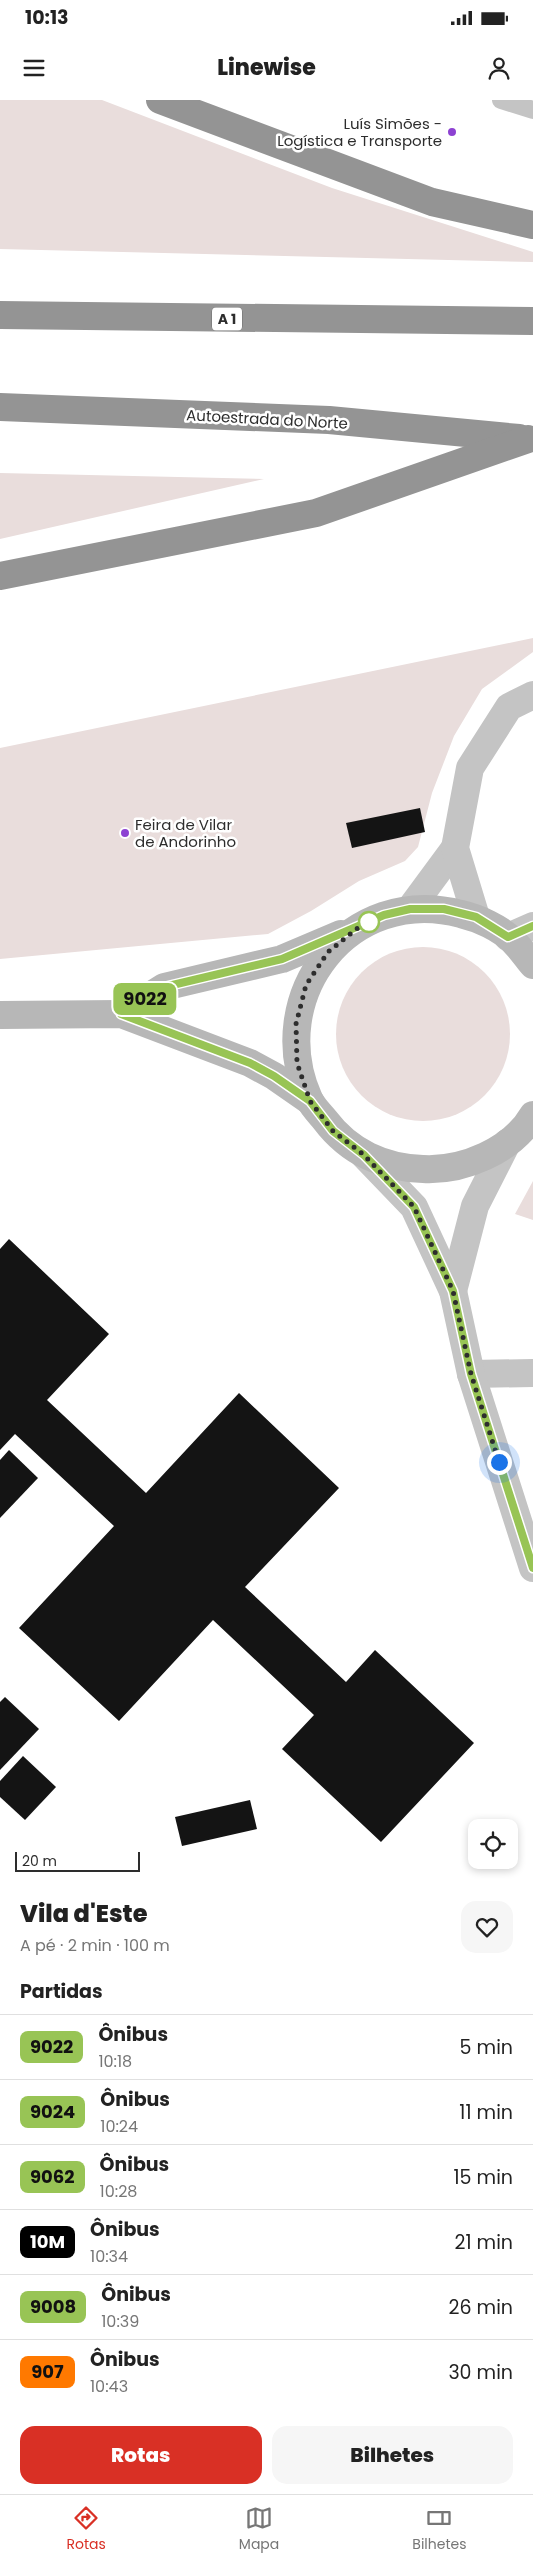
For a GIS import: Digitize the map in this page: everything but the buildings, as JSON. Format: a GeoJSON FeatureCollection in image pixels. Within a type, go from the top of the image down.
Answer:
{"type":"FeatureCollection","features":[{"type":"Feature","properties":{"kind":"highway"},"geometry":{"type":"LineString","coordinates":[[160,100],[432,202],[533,225]]}},
{"type":"Feature","properties":{"kind":"highway","name":"A 1"},"geometry":{"type":"LineString","coordinates":[[0,315],[533,321]]}},
{"type":"Feature","properties":{"kind":"highway","name":"Autoestrada do Norte"},"geometry":{"type":"LineString","coordinates":[[0,406],[329,420],[530,438]]}},
{"type":"Feature","properties":{"kind":"highway"},"geometry":{"type":"LineString","coordinates":[[0,576],[316,513],[530,438]]}},
{"type":"Feature","properties":{"kind":"main road"},"geometry":{"type":"LineString","coordinates":[[121,1014],[164,987],[282,959],[384,915],[410,909],[444,909],[476,917],[508,937],[533,965]]}},
{"type":"Feature","properties":{"kind":"main road"},"geometry":{"type":"LineString","coordinates":[[310,1101],[297,1063],[296,1024],[306,985],[328,952],[359,927]]}},
{"type":"Feature","properties":{"kind":"main road"},"geometry":{"type":"LineString","coordinates":[[0,1014],[121,1014],[250,1063],[274,1076],[310,1101],[333,1131],[364,1155],[399,1168],[437,1170],[474,1162],[508,1142],[533,1115]]}},
{"type":"Feature","properties":{"kind":"street"},"geometry":{"type":"LineString","coordinates":[[476,917],[456,848],[470,768],[509,707],[533,695]]}},
{"type":"Feature","properties":{"kind":"street"},"geometry":{"type":"LineString","coordinates":[[410,909],[456,848]]}},
{"type":"Feature","properties":{"kind":"street"},"geometry":{"type":"LineString","coordinates":[[508,937],[533,926]]}},
{"type":"Feature","properties":{"kind":"street"},"geometry":{"type":"LineString","coordinates":[[453,1291],[475,1206],[508,1142]]}},
{"type":"Feature","properties":{"kind":"street"},"geometry":{"type":"LineString","coordinates":[[364,1155],[414,1207],[453,1291],[471,1374],[533,1568]]}},
{"type":"Feature","properties":{"kind":"street"},"geometry":{"type":"LineString","coordinates":[[471,1374],[533,1373]]}},
{"type":"Feature","properties":{"kind":"lane"},"geometry":{"type":"LineString","coordinates":[[501,100],[533,110]]}},
{"type":"Feature","properties":{"kind":"shaded area"},"geometry":{"type":"Polygon","coordinates":[[[0,100],[102,100],[332,188],[533,252],[533,262],[0,249],[0,100]]]}},
{"type":"Feature","properties":{"kind":"shaded area"},"geometry":{"type":"Polygon","coordinates":[[[0,473],[264,479],[0,539],[0,473]]]}},
{"type":"Feature","properties":{"kind":"shaded area"},"geometry":{"type":"Polygon","coordinates":[[[533,638],[533,652],[482,689],[454,736],[432,793],[418,847],[405,861],[359,881],[311,911],[268,934],[0,959],[0,748],[533,638]]]}},
{"type":"Feature","properties":{"kind":"shaded area"},"geometry":{"type":"Polygon","coordinates":[[[432,947],[456,953],[472,961],[485,972],[496,985],[504,1001],[509,1017],[509,1051],[504,1067],[496,1083],[485,1096],[472,1107],[448,1118],[432,1121],[414,1121],[398,1118],[374,1107],[350,1083],[337,1051],[336,1025],[339,1009],[350,985],[374,961],[406,948],[432,947]]]}},
{"type":"Feature","properties":{"kind":"shaded area"},"geometry":{"type":"Polygon","coordinates":[[[533,1181],[533,1220],[515,1214],[533,1181]]]}},
{"type":"Feature","properties":{"kind":"bus line","name":"9022"},"geometry":{"type":"LineString","coordinates":[[533,926],[508,937],[476,917],[444,909],[410,909],[384,915],[282,959],[164,987],[121,1014],[250,1063],[274,1076],[310,1101],[333,1131],[364,1155],[414,1207],[453,1291],[471,1374],[533,1568]]}},
{"type":"Feature","properties":{"kind":"place","name":"Luís Simões - Logística e Transporte"},"geometry":{"type":"Point","coordinates":[452,132]}},
{"type":"Feature","properties":{"kind":"place","name":"Feira de Vilar de Andorinho"},"geometry":{"type":"Point","coordinates":[125,833]}},
{"type":"Feature","properties":{"kind":"route"},"geometry":{"type":"LineString","coordinates":[[369,922],[371,921],[359,927],[328,952],[306,985],[296,1024],[297,1063],[310,1101],[333,1131],[364,1155],[414,1207],[453,1291],[471,1374],[499,1462]]}}]}
